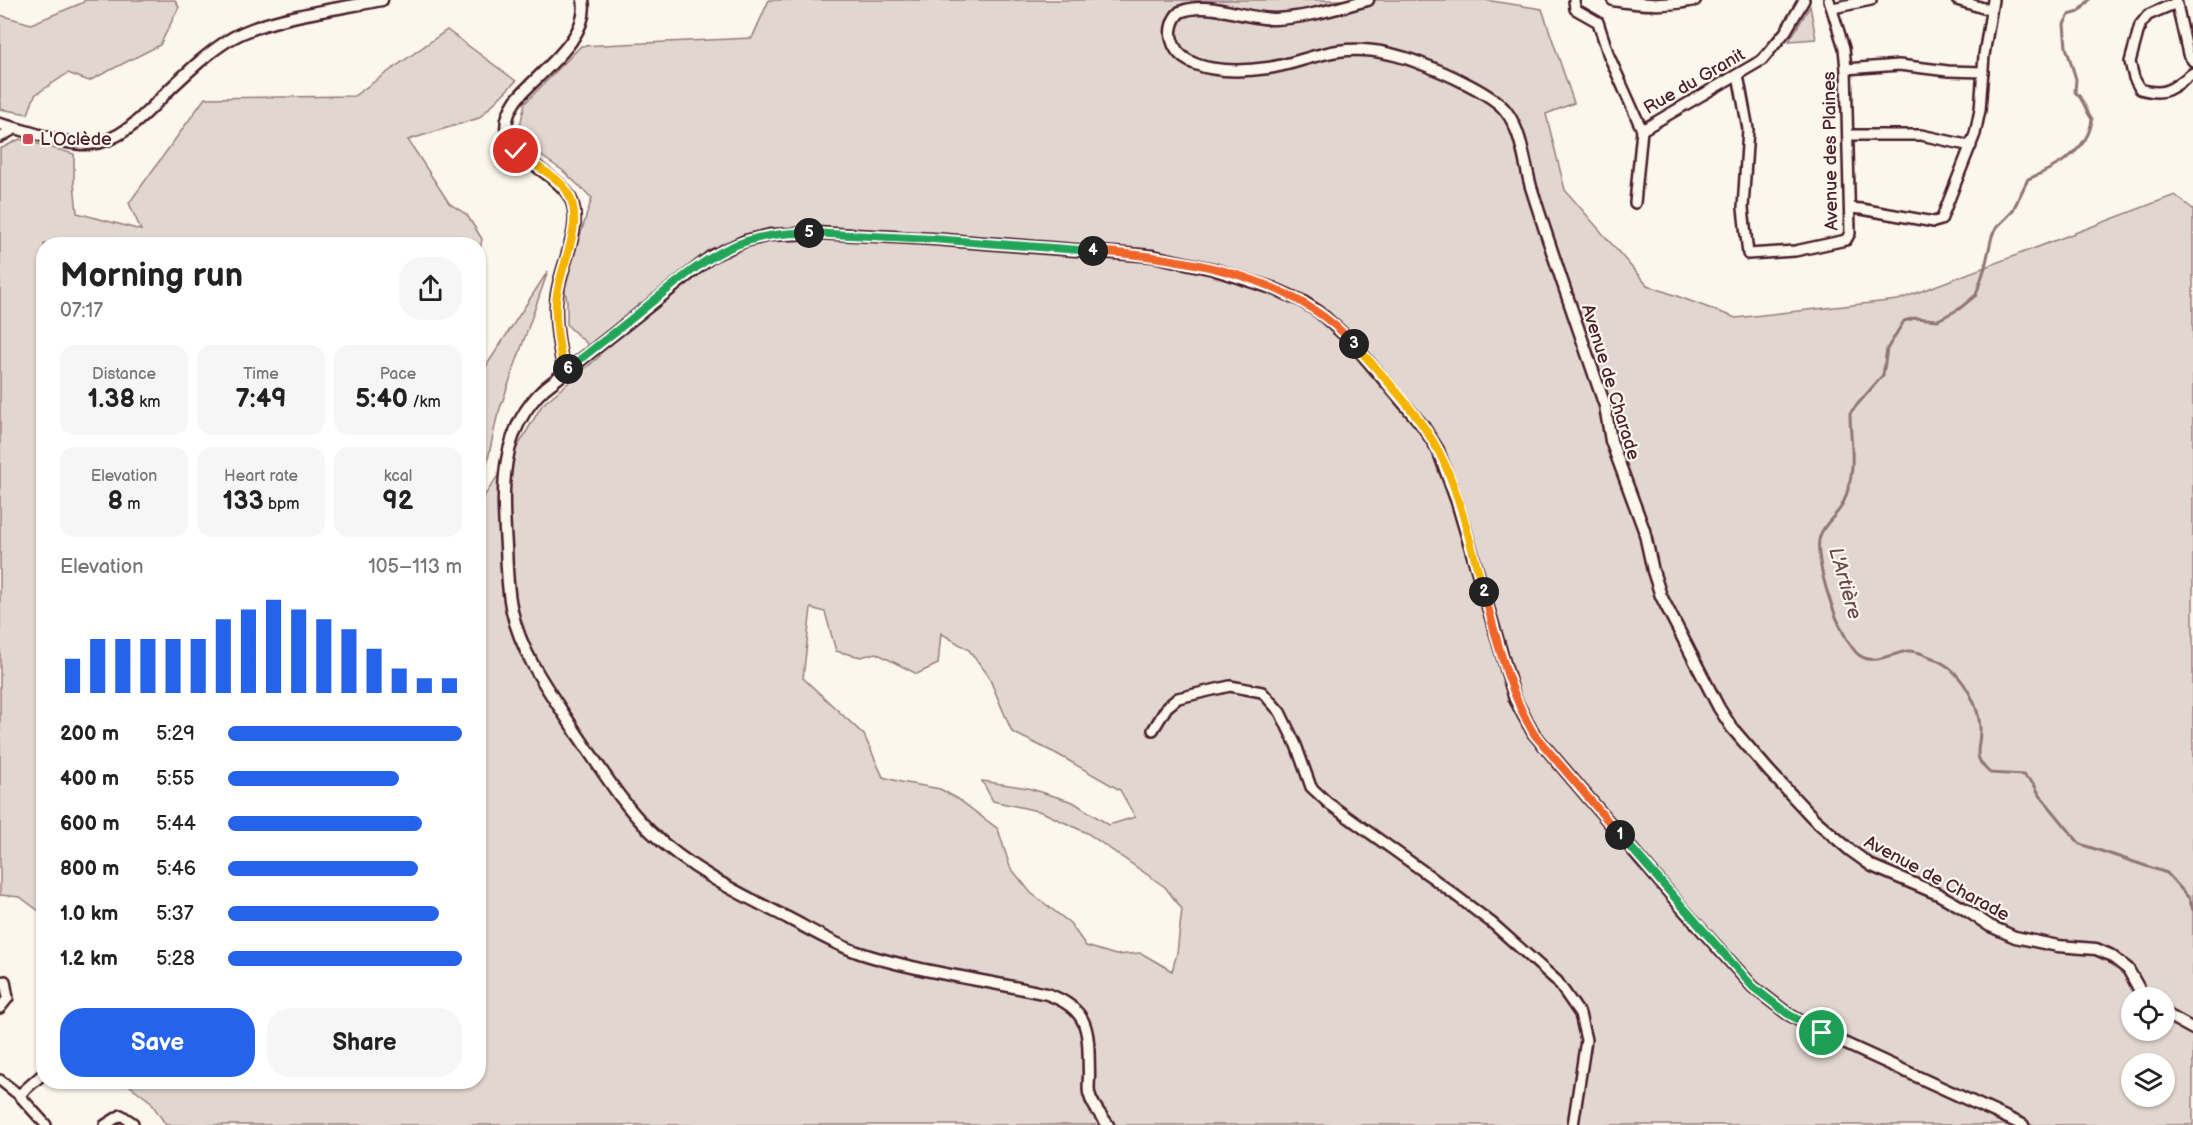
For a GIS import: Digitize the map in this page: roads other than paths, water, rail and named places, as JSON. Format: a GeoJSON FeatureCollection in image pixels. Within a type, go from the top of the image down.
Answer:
{"type":"FeatureCollection","features":[{"type":"Feature","properties":{"kind":"street"},"geometry":{"type":"LineString","coordinates":[[0,124],[72,142],[90,144],[110,139],[137,120],[176,83],[228,41],[263,25],[347,3],[382,0]]}},
{"type":"Feature","properties":{"kind":"street"},"geometry":{"type":"LineString","coordinates":[[564,373],[556,305],[560,274],[574,227],[574,211],[561,184],[532,165],[516,151],[510,139],[507,124],[508,112],[516,100],[577,35],[584,18],[583,0]]}},
{"type":"Feature","properties":{"kind":"street","name":"Avenue de Charade"},"geometry":{"type":"LineString","coordinates":[[1368,0],[1293,18],[1272,19],[1258,17],[1215,2],[1192,4],[1175,16],[1172,39],[1182,58],[1193,64],[1225,69],[1270,68],[1338,51],[1382,52],[1423,64],[1484,93],[1504,109],[1516,131],[1531,186],[1605,406],[1614,452],[1644,530],[1661,596],[1719,708],[1732,728],[1814,819],[1872,866],[1938,894],[1990,926],[2015,937],[2096,950],[2110,955],[2128,969],[2138,987]]}},
{"type":"Feature","properties":{"kind":"street"},"geometry":{"type":"LineString","coordinates":[[1574,0],[1575,9],[1598,22],[1609,56],[1642,130],[1635,203]]}},
{"type":"Feature","properties":{"kind":"street"},"geometry":{"type":"LineString","coordinates":[[1613,0],[1649,6],[1674,5],[1695,0]]}},
{"type":"Feature","properties":{"kind":"street","name":"Rue du Granit"},"geometry":{"type":"LineString","coordinates":[[1642,130],[1762,60],[1786,31],[1804,0]]}},
{"type":"Feature","properties":{"kind":"street"},"geometry":{"type":"LineString","coordinates":[[1831,4],[1871,0]]}},
{"type":"Feature","properties":{"kind":"street"},"geometry":{"type":"LineString","coordinates":[[1957,0],[1990,10]]}},
{"type":"Feature","properties":{"kind":"street"},"geometry":{"type":"LineString","coordinates":[[1850,208],[1938,222],[1944,216],[1971,146],[1980,110],[1990,10],[1993,0]]}},
{"type":"Feature","properties":{"kind":"street"},"geometry":{"type":"LineString","coordinates":[[2193,61],[2188,54],[2176,2],[2148,15],[2140,25],[2130,62],[2134,78],[2140,89],[2156,94],[2168,91],[2193,73]]}},
{"type":"Feature","properties":{"kind":"street","name":"Avenue des Plaines"},"geometry":{"type":"LineString","coordinates":[[1738,75],[1748,129],[1743,208],[1748,254],[1795,251],[1846,240],[1850,233],[1846,69],[1844,48],[1831,4]]}},
{"type":"Feature","properties":{"kind":"street"},"geometry":{"type":"LineString","coordinates":[[1846,69],[1899,65],[1948,71],[1983,72]]}},
{"type":"Feature","properties":{"kind":"street"},"geometry":{"type":"LineString","coordinates":[[0,138],[16,128]]}},
{"type":"Feature","properties":{"kind":"street"},"geometry":{"type":"LineString","coordinates":[[1848,135],[1921,135],[1971,146]]}},
{"type":"Feature","properties":{"kind":"street"},"geometry":{"type":"LineString","coordinates":[[1108,1125],[1089,1092],[1086,1025],[1082,1016],[1070,1004],[1047,994],[857,952],[814,932],[704,873],[666,845],[632,812],[610,783],[533,666],[521,642],[511,608],[504,517],[505,465],[509,445],[527,407],[544,389],[712,256],[745,241],[770,235],[809,233],[933,239],[1153,256],[1213,269],[1275,289],[1302,301],[1319,312],[1350,340],[1416,418],[1438,450],[1458,501],[1515,699],[1534,734],[1683,909],[1753,987],[1788,1014],[1822,1033],[2023,1125]]}},
{"type":"Feature","properties":{"kind":"street"},"geometry":{"type":"LineString","coordinates":[[1153,730],[1167,706],[1178,698],[1230,686],[1262,692],[1280,712],[1296,745],[1311,787],[1328,803],[1483,916],[1557,981],[1580,1014],[1586,1040],[1573,1125]]}},
{"type":"Feature","properties":{"kind":"street"},"geometry":{"type":"LineString","coordinates":[[0,1008],[8,998],[5,981]]}},
{"type":"Feature","properties":{"kind":"street"},"geometry":{"type":"LineString","coordinates":[[2175,1019],[2193,1029]]}},
{"type":"Feature","properties":{"kind":"street"},"geometry":{"type":"LineString","coordinates":[[0,1080],[19,1095],[46,1125]]}},
{"type":"Feature","properties":{"kind":"street"},"geometry":{"type":"LineString","coordinates":[[19,1095],[36,1080]]}},
{"type":"Feature","properties":{"kind":"street"},"geometry":{"type":"LineString","coordinates":[[105,1125],[121,1115],[133,1123]]}},
{"type":"Feature","properties":{"kind":"waterway","name":"L'Artière"},"geometry":{"type":"LineString","coordinates":[[2089,0],[2079,12],[2069,15],[2064,24],[2066,47],[2076,79],[2075,92],[2081,98],[2092,119],[2085,140],[2078,149],[2059,164],[2028,179],[2012,212],[1997,227],[1992,236],[1976,295],[1959,309],[1938,320],[1915,318],[1904,321],[1887,349],[1883,375],[1850,413],[1852,456],[1850,481],[1843,504],[1820,536],[1820,562],[1836,617],[1844,634],[1859,655],[1877,659],[1913,651],[1949,668],[1963,683],[1975,704],[1980,728],[1978,757],[1990,773],[2023,775],[2034,784],[2039,794],[2080,844],[2167,873],[2189,898],[2193,910]]}},
{"type":"Feature","properties":{"kind":"place","name":"L'Oclède"},"geometry":{"type":"Point","coordinates":[28,139]}}]}
